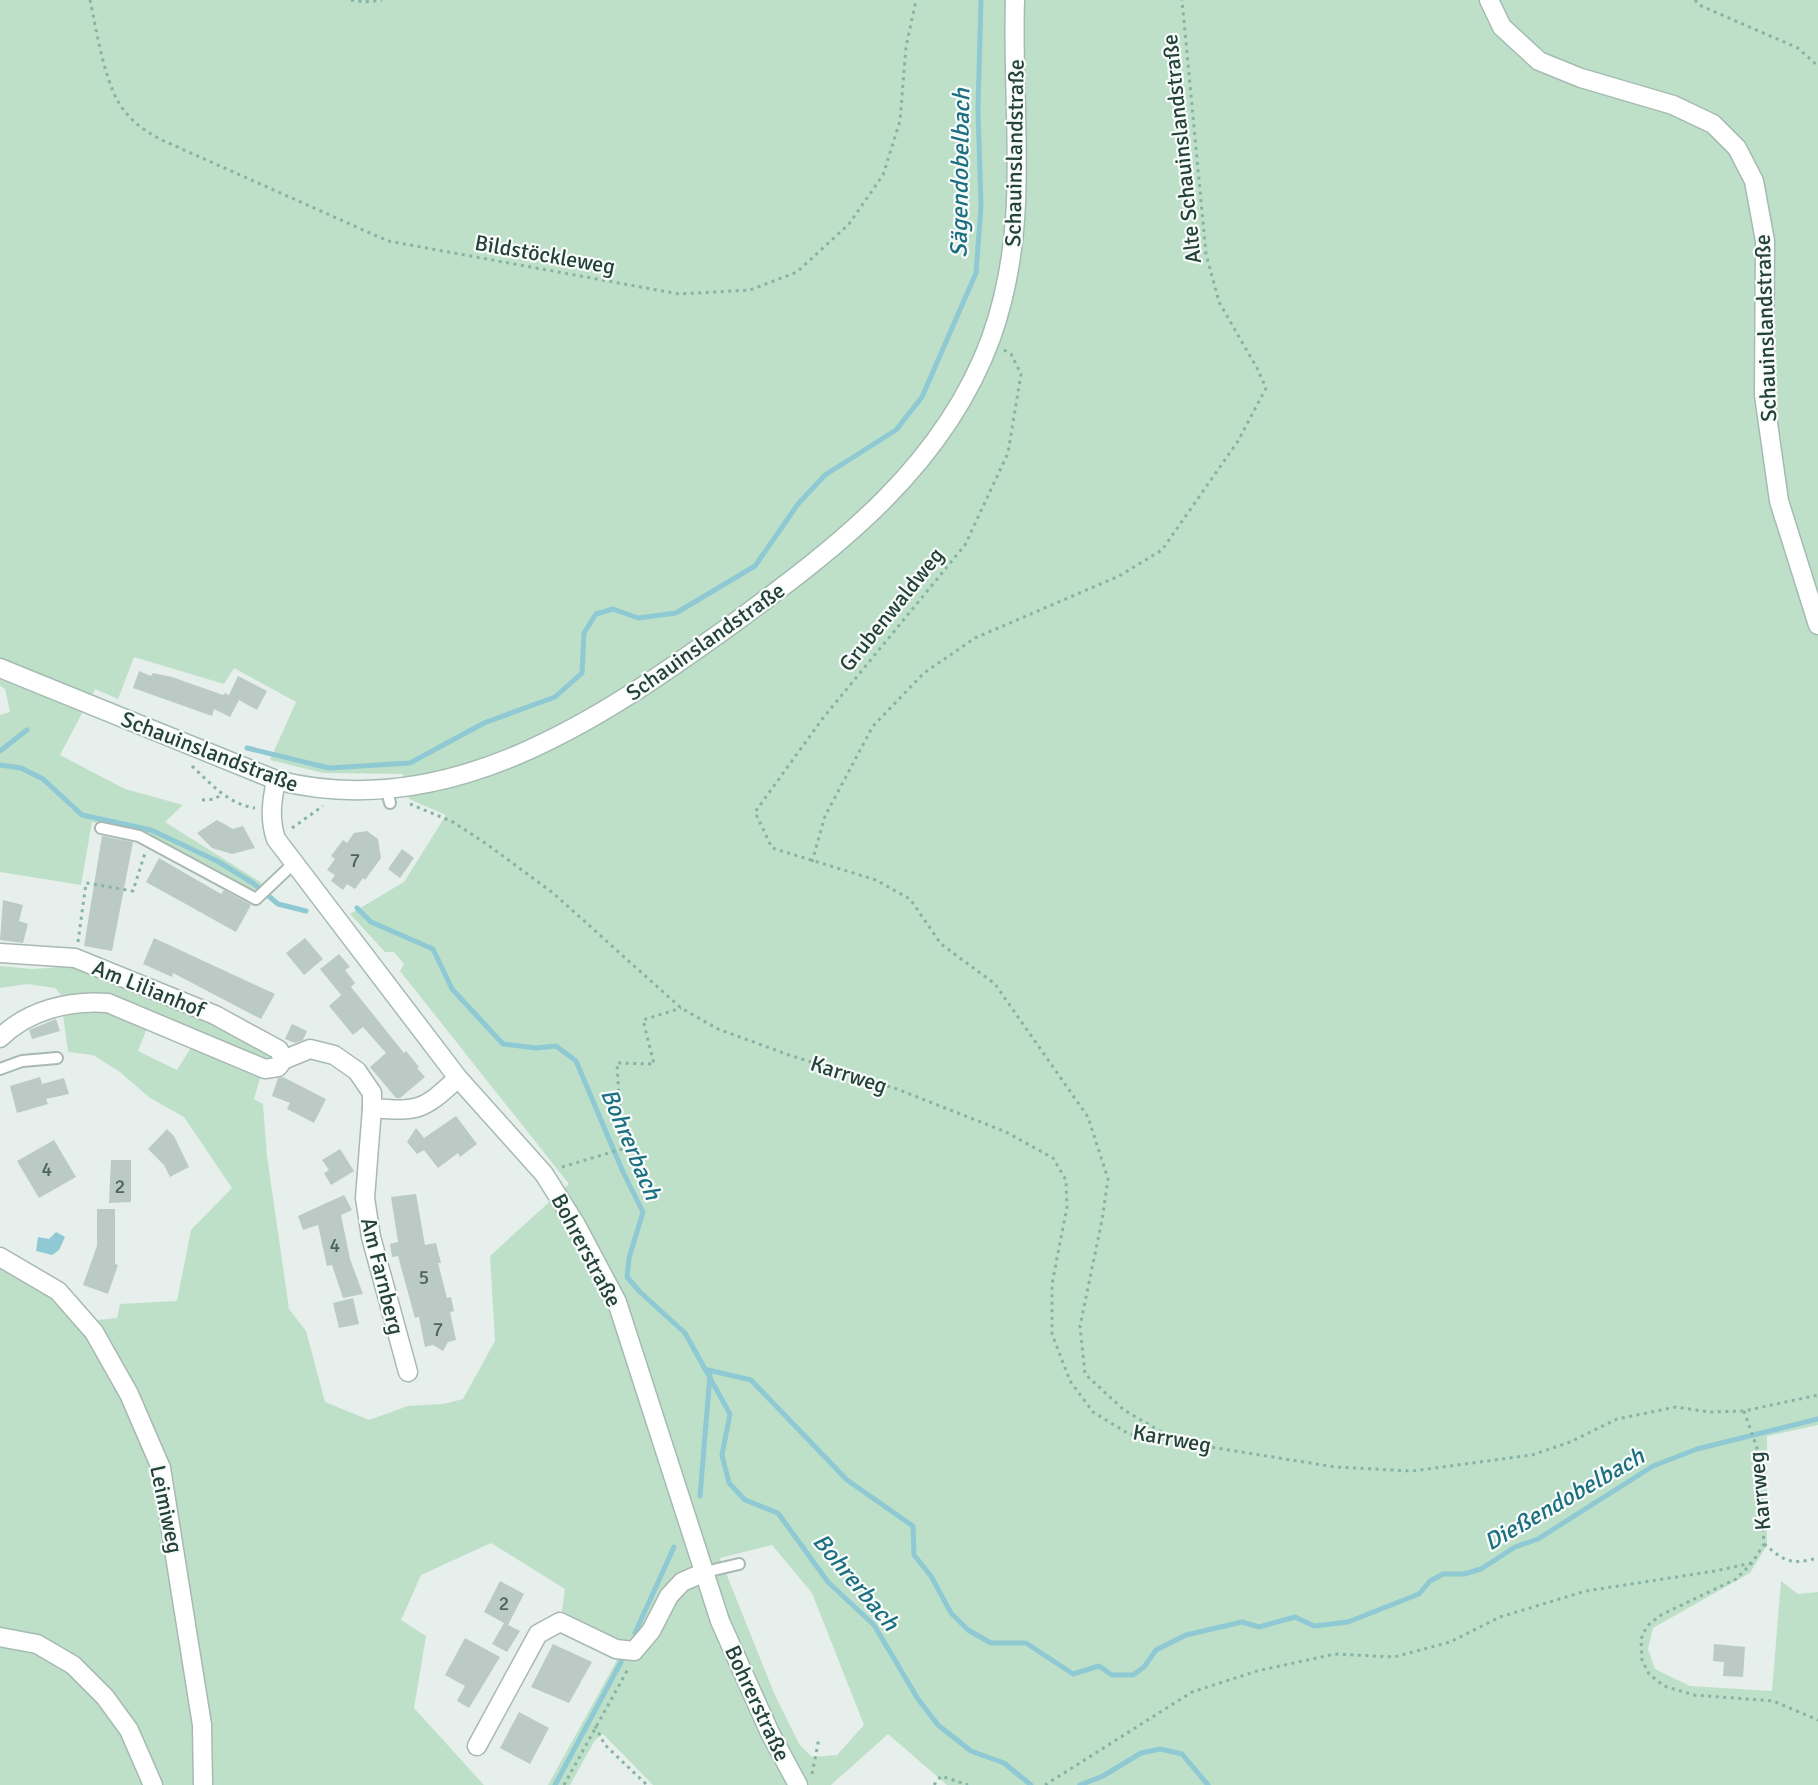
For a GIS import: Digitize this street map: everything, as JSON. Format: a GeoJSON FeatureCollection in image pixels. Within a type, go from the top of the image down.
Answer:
{"type":"FeatureCollection","features":[{"type":"Feature","properties":{"kind":"street","name":"Schauinslandstraße"},"geometry":{"type":"LineString","coordinates":[[0,668],[276,780],[320,790],[389,796],[479,769],[552,741],[615,705],[785,585],[861,523],[898,488],[937,441],[964,395],[990,341],[1008,288],[1017,226],[1015,0]]}},
{"type":"Feature","properties":{"kind":"street","name":"Schauinslandstraße"},"geometry":{"type":"LineString","coordinates":[[1489,0],[1502,27],[1539,61],[1581,78],[1673,105],[1713,124],[1737,148],[1754,181],[1765,241],[1764,395],[1779,501],[1818,625]]}},
{"type":"Feature","properties":{"kind":"street","name":"Bohrerstraße"},"geometry":{"type":"LineString","coordinates":[[276,780],[272,811],[276,839],[458,1078],[544,1174],[575,1223],[617,1302],[720,1621],[770,1733],[804,1783]]}},
{"type":"Feature","properties":{"kind":"street","name":"Am Lilianhof"},"geometry":{"type":"LineString","coordinates":[[0,953],[75,958],[215,1015],[279,1050],[283,1060]]}},
{"type":"Feature","properties":{"kind":"street","name":"Am Lilianhof"},"geometry":{"type":"LineString","coordinates":[[0,1038],[21,1022],[66,1004],[84,1001],[108,1003],[265,1069],[278,1067],[283,1060],[310,1049],[334,1055],[357,1071],[372,1093],[372,1108]]}},
{"type":"Feature","properties":{"kind":"street"},"geometry":{"type":"LineString","coordinates":[[372,1108],[403,1111],[421,1109],[458,1078]]}},
{"type":"Feature","properties":{"kind":"street","name":"Am Farnberg"},"geometry":{"type":"LineString","coordinates":[[372,1108],[365,1198],[370,1237],[408,1372]]}},
{"type":"Feature","properties":{"kind":"street","name":"Leimiweg"},"geometry":{"type":"LineString","coordinates":[[0,1257],[58,1291],[94,1332],[129,1394],[161,1468],[202,1725],[202,1785]]}},
{"type":"Feature","properties":{"kind":"street"},"geometry":{"type":"LineString","coordinates":[[477,1746],[538,1634],[560,1622],[616,1649],[633,1651],[651,1631],[669,1596],[682,1581],[705,1572]]}},
{"type":"Feature","properties":{"kind":"street"},"geometry":{"type":"LineString","coordinates":[[0,1637],[37,1644],[73,1665],[105,1697],[129,1730],[153,1785]]}},
{"type":"Feature","properties":{"kind":"lane"},"geometry":{"type":"LineString","coordinates":[[101,828],[139,836],[256,899],[293,864]]}},
{"type":"Feature","properties":{"kind":"lane"},"geometry":{"type":"LineString","coordinates":[[0,1069],[22,1061],[57,1058]]}},
{"type":"Feature","properties":{"kind":"lane"},"geometry":{"type":"LineString","coordinates":[[705,1572],[739,1564]]}},
{"type":"Feature","properties":{"kind":"path","name":"Bildstöckleweg"},"geometry":{"type":"LineString","coordinates":[[90,0],[107,74],[125,113],[143,129],[164,141],[388,241],[679,294],[750,290],[797,272],[849,224],[883,175],[900,121],[906,47],[916,0]]}},
{"type":"Feature","properties":{"kind":"path"},"geometry":{"type":"LineString","coordinates":[[351,0],[364,2],[382,0]]}},
{"type":"Feature","properties":{"kind":"path","name":"Alte Schauinslandstraße"},"geometry":{"type":"LineString","coordinates":[[812,862],[825,816],[873,726],[924,673],[975,638],[1119,576],[1162,550],[1257,410],[1266,388],[1219,302],[1206,254],[1182,0]]}},
{"type":"Feature","properties":{"kind":"path"},"geometry":{"type":"LineString","coordinates":[[1695,0],[1699,5],[1798,48],[1818,66]]}},
{"type":"Feature","properties":{"kind":"path","name":"Grubenwaldweg"},"geometry":{"type":"LineString","coordinates":[[812,862],[772,848],[755,812],[823,718],[965,545],[1008,453],[1021,374],[1011,354],[990,341]]}},
{"type":"Feature","properties":{"kind":"path"},"geometry":{"type":"LineString","coordinates":[[191,746],[187,762],[222,794],[240,806],[272,811]]}},
{"type":"Feature","properties":{"kind":"path"},"geometry":{"type":"LineString","coordinates":[[276,839],[332,800],[332,790]]}},
{"type":"Feature","properties":{"kind":"path"},"geometry":{"type":"LineString","coordinates":[[202,800],[215,799],[222,794]]}},
{"type":"Feature","properties":{"kind":"path","name":"Karrweg"},"geometry":{"type":"LineString","coordinates":[[389,796],[453,822],[488,845],[553,893],[681,1008],[718,1029],[789,1055],[897,1089],[1006,1132],[1053,1158],[1066,1180],[1067,1207],[1052,1284],[1052,1334],[1070,1381],[1094,1412],[1129,1434],[1266,1454],[1335,1467],[1412,1471],[1532,1455],[1570,1442],[1617,1419],[1676,1407],[1709,1412],[1744,1411],[1755,1440],[1763,1500],[1764,1544],[1752,1563],[1736,1579],[1661,1614],[1647,1626],[1641,1639],[1642,1660],[1649,1674],[1664,1686],[1694,1695],[1773,1701],[1818,1720]]}},
{"type":"Feature","properties":{"kind":"path"},"geometry":{"type":"LineString","coordinates":[[75,958],[86,883],[133,891],[148,841]]}},
{"type":"Feature","properties":{"kind":"path"},"geometry":{"type":"LineString","coordinates":[[812,862],[876,880],[910,899],[941,944],[995,984],[1088,1117],[1108,1179],[1080,1326],[1085,1374],[1124,1410],[1179,1442]]}},
{"type":"Feature","properties":{"kind":"path"},"geometry":{"type":"LineString","coordinates":[[544,1174],[622,1149],[617,1063],[654,1064],[643,1020],[681,1008]]}},
{"type":"Feature","properties":{"kind":"path"},"geometry":{"type":"LineString","coordinates":[[1744,1411],[1818,1395]]}},
{"type":"Feature","properties":{"kind":"path"},"geometry":{"type":"LineString","coordinates":[[1764,1544],[1781,1558],[1793,1563],[1818,1558]]}},
{"type":"Feature","properties":{"kind":"path"},"geometry":{"type":"LineString","coordinates":[[1045,1785],[1192,1692],[1257,1671],[1335,1654],[1394,1657],[1450,1642],[1500,1617],[1586,1591],[1715,1572],[1752,1563]]}},
{"type":"Feature","properties":{"kind":"path"},"geometry":{"type":"LineString","coordinates":[[564,1785],[633,1660],[633,1651]]}},
{"type":"Feature","properties":{"kind":"path"},"geometry":{"type":"LineString","coordinates":[[595,1726],[605,1745],[647,1785]]}},
{"type":"Feature","properties":{"kind":"path"},"geometry":{"type":"LineString","coordinates":[[804,1783],[819,1738]]}},
{"type":"Feature","properties":{"kind":"path"},"geometry":{"type":"LineString","coordinates":[[934,1785],[941,1776],[968,1785]]}},
{"type":"Feature","properties":{"kind":"green space"},"geometry":{"type":"Polygon","coordinates":[[[0,0],[1818,0],[1818,1425],[1767,1436],[1767,1545],[1750,1573],[1653,1628],[1648,1649],[1655,1669],[1690,1686],[1772,1691],[1781,1581],[1798,1594],[1818,1592],[1818,1785],[947,1785],[888,1734],[831,1785],[653,1785],[603,1734],[595,1740],[570,1785],[548,1785],[616,1662],[620,1640],[562,1611],[565,1589],[491,1543],[421,1575],[401,1620],[426,1636],[414,1708],[484,1785],[0,1785],[0,1263],[54,1296],[78,1322],[117,1318],[120,1304],[177,1301],[191,1230],[232,1188],[184,1117],[150,1098],[120,1072],[93,1055],[68,1052],[63,1014],[101,1007],[148,1026],[138,1051],[177,1070],[192,1046],[261,1075],[254,1099],[263,1104],[267,1156],[289,1309],[306,1331],[325,1402],[369,1420],[408,1406],[443,1404],[463,1399],[495,1341],[490,1256],[569,1184],[400,971],[404,964],[394,952],[385,952],[350,914],[404,882],[446,815],[409,799],[403,774],[323,773],[270,760],[296,702],[234,668],[224,684],[134,657],[118,699],[95,689],[60,755],[125,789],[183,805],[165,822],[262,883],[254,892],[152,836],[92,822],[81,885],[0,872],[0,715],[10,712],[5,689],[0,686],[0,0]],[[772,1545],[720,1558],[774,1693],[799,1744],[812,1757],[837,1755],[864,1725],[812,1593],[772,1545]]]}},
{"type":"Feature","properties":{"kind":"green space"},"geometry":{"type":"Polygon","coordinates":[[[0,966],[32,969],[75,966],[209,1017],[277,1057],[268,1062],[99,996],[62,996],[55,988],[27,984],[0,988],[0,966]]]}},
{"type":"Feature","properties":{"kind":"water"},"geometry":{"type":"Polygon","coordinates":[[[56,1232],[65,1237],[59,1250],[52,1255],[36,1251],[38,1237],[49,1239],[56,1232]]]}},
{"type":"Feature","properties":{"kind":"building"},"geometry":{"type":"Polygon","coordinates":[[[139,671],[151,676],[153,673],[172,677],[223,695],[225,693],[229,695],[238,676],[267,691],[257,710],[239,700],[230,717],[214,709],[212,716],[133,688],[139,671]]]}},
{"type":"Feature","properties":{"kind":"building"},"geometry":{"type":"Polygon","coordinates":[[[217,820],[233,829],[243,826],[255,848],[232,854],[212,848],[197,833],[217,820]]]}},
{"type":"Feature","properties":{"kind":"building"},"geometry":{"type":"Polygon","coordinates":[[[367,831],[378,839],[381,858],[365,880],[363,878],[355,889],[347,884],[343,890],[331,881],[335,875],[327,870],[335,859],[331,856],[343,840],[347,843],[354,833],[367,831]]]}},
{"type":"Feature","properties":{"kind":"building"},"geometry":{"type":"Polygon","coordinates":[[[102,836],[133,842],[112,951],[84,946],[102,836]]]}},
{"type":"Feature","properties":{"kind":"building"},"geometry":{"type":"Polygon","coordinates":[[[402,849],[414,858],[400,878],[388,869],[402,849]]]}},
{"type":"Feature","properties":{"kind":"building"},"geometry":{"type":"Polygon","coordinates":[[[159,858],[221,894],[224,890],[251,905],[236,932],[146,882],[159,858]]]}},
{"type":"Feature","properties":{"kind":"building"},"geometry":{"type":"Polygon","coordinates":[[[3,900],[23,905],[19,921],[28,924],[23,943],[0,940],[3,900]]]}},
{"type":"Feature","properties":{"kind":"building"},"geometry":{"type":"Polygon","coordinates":[[[154,938],[275,994],[261,1019],[173,973],[172,977],[143,964],[154,938]]]}},
{"type":"Feature","properties":{"kind":"building"},"geometry":{"type":"Polygon","coordinates":[[[305,938],[323,959],[304,975],[286,953],[305,938]]]}},
{"type":"Feature","properties":{"kind":"building"},"geometry":{"type":"Polygon","coordinates":[[[339,954],[350,967],[345,970],[355,983],[351,987],[404,1053],[406,1051],[425,1077],[400,1098],[396,1098],[370,1067],[386,1053],[363,1027],[353,1035],[329,1006],[348,989],[341,995],[320,969],[339,954]]]}},
{"type":"Feature","properties":{"kind":"building"},"geometry":{"type":"Polygon","coordinates":[[[56,1019],[60,1031],[32,1039],[29,1030],[56,1019]]]}},
{"type":"Feature","properties":{"kind":"building"},"geometry":{"type":"Polygon","coordinates":[[[292,1024],[307,1031],[303,1040],[295,1043],[285,1039],[292,1024]]]}},
{"type":"Feature","properties":{"kind":"building"},"geometry":{"type":"Polygon","coordinates":[[[40,1077],[42,1084],[64,1078],[69,1094],[46,1099],[48,1104],[17,1113],[10,1086],[40,1077]]]}},
{"type":"Feature","properties":{"kind":"building"},"geometry":{"type":"Polygon","coordinates":[[[283,1077],[326,1099],[314,1123],[287,1109],[290,1103],[272,1096],[278,1078],[283,1077]]]}},
{"type":"Feature","properties":{"kind":"building"},"geometry":{"type":"Polygon","coordinates":[[[456,1116],[477,1144],[460,1157],[458,1153],[438,1168],[424,1150],[417,1154],[407,1142],[416,1128],[424,1138],[456,1116]]]}},
{"type":"Feature","properties":{"kind":"building"},"geometry":{"type":"Polygon","coordinates":[[[167,1129],[174,1136],[189,1167],[170,1177],[164,1165],[148,1149],[167,1129]]]}},
{"type":"Feature","properties":{"kind":"building"},"geometry":{"type":"Polygon","coordinates":[[[54,1140],[76,1177],[39,1198],[17,1161],[54,1140]]]}},
{"type":"Feature","properties":{"kind":"building"},"geometry":{"type":"Polygon","coordinates":[[[340,1149],[354,1171],[331,1185],[324,1173],[329,1170],[322,1160],[340,1149]]]}},
{"type":"Feature","properties":{"kind":"building"},"geometry":{"type":"Polygon","coordinates":[[[111,1160],[131,1160],[131,1202],[109,1203],[111,1160]]]}},
{"type":"Feature","properties":{"kind":"building"},"geometry":{"type":"Polygon","coordinates":[[[416,1194],[425,1245],[436,1243],[441,1263],[438,1263],[447,1298],[451,1297],[454,1311],[450,1312],[456,1340],[448,1342],[443,1351],[433,1345],[425,1347],[419,1317],[415,1318],[398,1256],[392,1257],[390,1244],[398,1242],[391,1197],[416,1194]]]}},
{"type":"Feature","properties":{"kind":"building"},"geometry":{"type":"Polygon","coordinates":[[[344,1195],[352,1210],[341,1215],[350,1259],[363,1294],[343,1298],[332,1265],[327,1266],[318,1225],[303,1230],[298,1216],[344,1195]]]}},
{"type":"Feature","properties":{"kind":"building"},"geometry":{"type":"Polygon","coordinates":[[[97,1209],[115,1209],[115,1264],[118,1265],[108,1294],[83,1285],[97,1246],[97,1209]]]}},
{"type":"Feature","properties":{"kind":"building"},"geometry":{"type":"Polygon","coordinates":[[[353,1298],[359,1324],[339,1328],[333,1303],[353,1298]]]}},
{"type":"Feature","properties":{"kind":"building"},"geometry":{"type":"Polygon","coordinates":[[[500,1581],[524,1594],[508,1625],[520,1631],[507,1652],[492,1644],[504,1623],[484,1612],[500,1581]]]}},
{"type":"Feature","properties":{"kind":"building"},"geometry":{"type":"Polygon","coordinates":[[[465,1638],[500,1657],[469,1708],[457,1701],[465,1686],[445,1675],[465,1638]]]}},
{"type":"Feature","properties":{"kind":"building"},"geometry":{"type":"Polygon","coordinates":[[[553,1644],[592,1662],[569,1703],[531,1687],[553,1644]]]}},
{"type":"Feature","properties":{"kind":"building"},"geometry":{"type":"Polygon","coordinates":[[[1714,1644],[1745,1647],[1743,1677],[1723,1676],[1724,1662],[1713,1661],[1714,1644]]]}},
{"type":"Feature","properties":{"kind":"building"},"geometry":{"type":"Polygon","coordinates":[[[519,1712],[549,1728],[530,1764],[500,1748],[519,1712]]]}},
{"type":"Feature","properties":{"kind":"waterway","name":"Sägendobelbach"},"geometry":{"type":"LineString","coordinates":[[247,748],[329,768],[410,763],[484,723],[555,697],[582,673],[584,633],[596,614],[613,609],[638,618],[676,613],[755,566],[798,504],[825,475],[896,430],[922,397],[976,273],[981,206],[978,109],[981,0]]}},
{"type":"Feature","properties":{"kind":"waterway","name":"Sägendobelbach"},"geometry":{"type":"LineString","coordinates":[[0,751],[27,730]]}},
{"type":"Feature","properties":{"kind":"waterway","name":"Bohrerbach"},"geometry":{"type":"LineString","coordinates":[[0,765],[21,768],[43,779],[82,815],[151,830],[217,861],[253,883],[278,904],[306,911]]}},
{"type":"Feature","properties":{"kind":"waterway","name":"Bohrerbach"},"geometry":{"type":"LineString","coordinates":[[357,908],[371,922],[433,949],[452,989],[503,1044],[536,1048],[556,1046],[576,1061],[623,1172],[643,1212],[629,1258],[627,1277],[685,1333],[730,1414],[722,1455],[729,1483],[745,1500],[778,1513],[828,1582],[874,1625],[918,1699],[938,1725],[971,1751],[1004,1763],[1031,1785]]}},
{"type":"Feature","properties":{"kind":"waterway","name":"Dießendobelbach"},"geometry":{"type":"LineString","coordinates":[[708,1370],[751,1380],[847,1480],[913,1526],[914,1555],[931,1576],[951,1613],[968,1630],[991,1643],[1026,1643],[1073,1674],[1099,1666],[1112,1675],[1133,1675],[1144,1667],[1156,1650],[1186,1635],[1242,1622],[1259,1627],[1295,1617],[1314,1626],[1348,1622],[1419,1594],[1430,1581],[1443,1574],[1464,1574],[1481,1569],[1515,1547],[1538,1539],[1653,1466],[1697,1449],[1818,1419]]}},
{"type":"Feature","properties":{"kind":"waterway"},"geometry":{"type":"LineString","coordinates":[[700,1496],[710,1375]]}},
{"type":"Feature","properties":{"kind":"waterway"},"geometry":{"type":"LineString","coordinates":[[635,1633],[674,1547]]}},
{"type":"Feature","properties":{"kind":"waterway"},"geometry":{"type":"LineString","coordinates":[[555,1785],[621,1662]]}},
{"type":"Feature","properties":{"kind":"waterway","name":"Bohrerbach"},"geometry":{"type":"LineString","coordinates":[[1080,1785],[1103,1776],[1141,1753],[1160,1749],[1182,1754],[1208,1785]]}}]}
